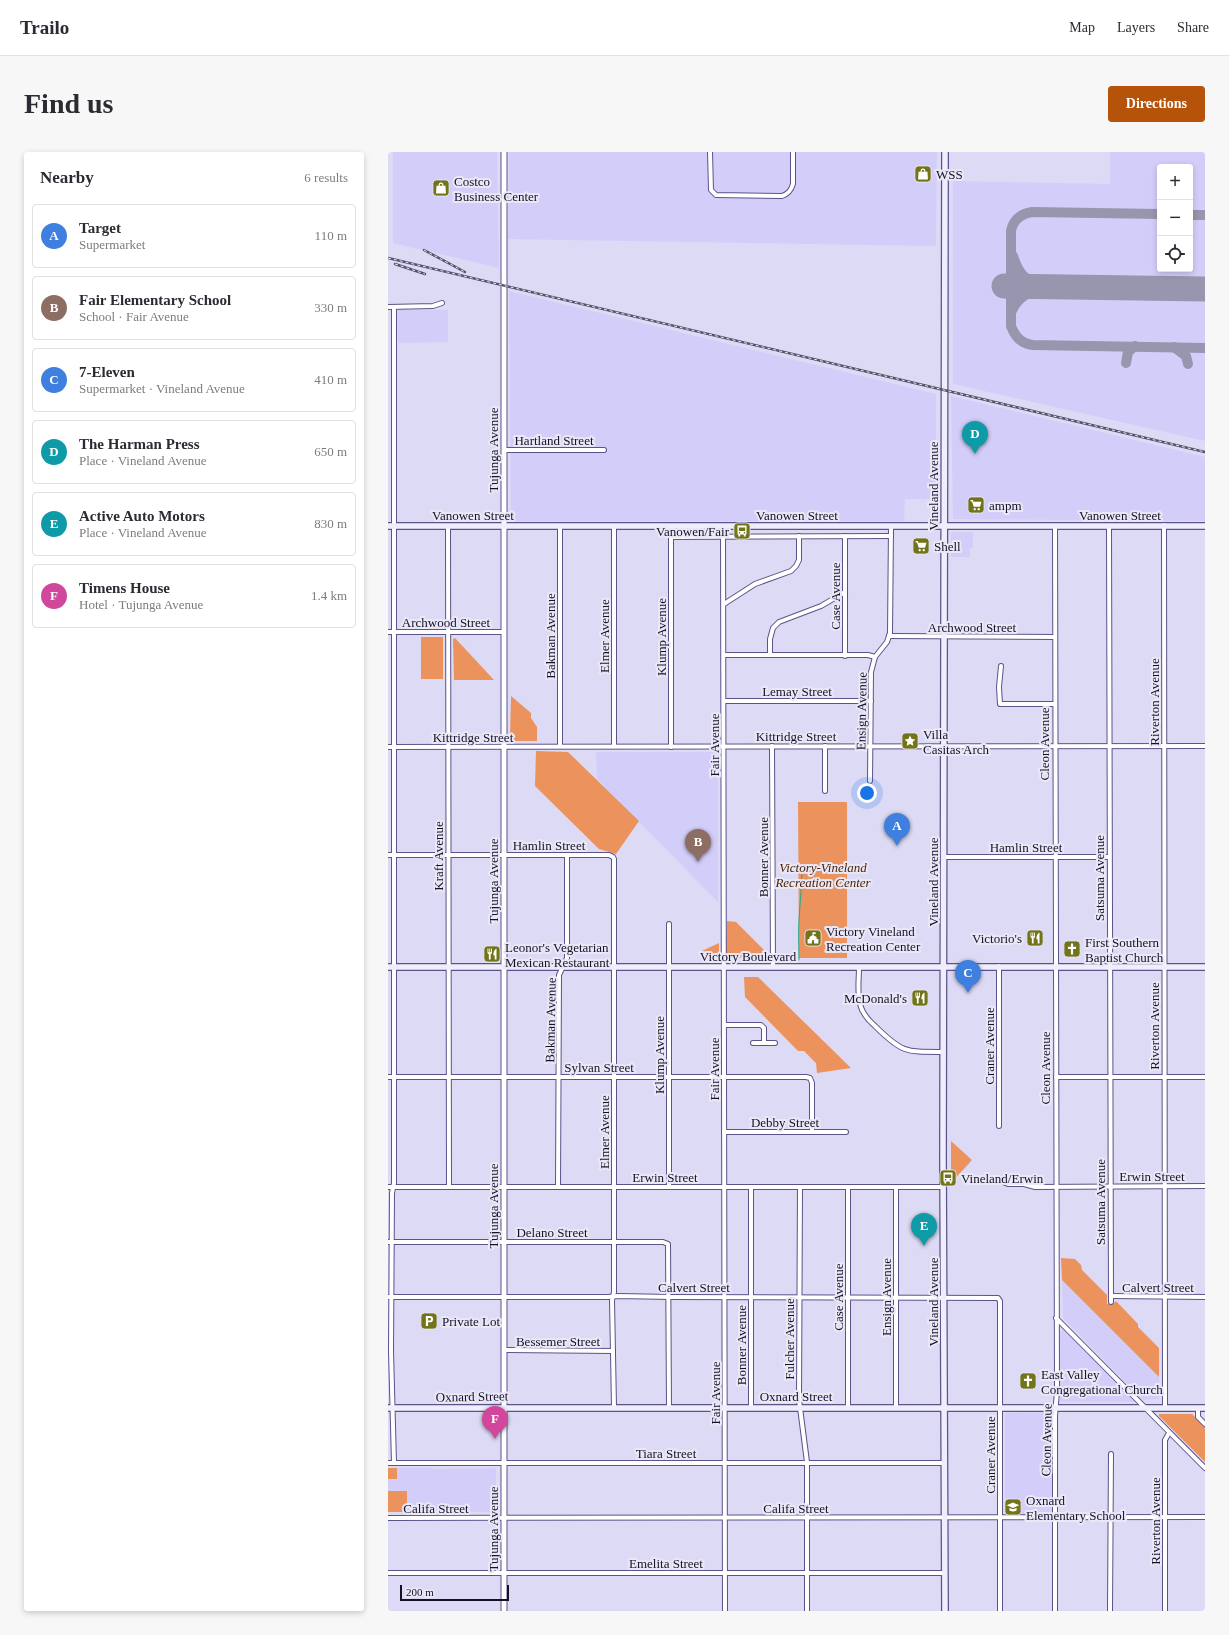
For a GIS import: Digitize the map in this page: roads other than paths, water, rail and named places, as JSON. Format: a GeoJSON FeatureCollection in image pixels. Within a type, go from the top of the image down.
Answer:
{"type":"FeatureCollection","features":[{"type":"Feature","properties":{"kind":"main road","name":"Vineland Avenue"},"geometry":{"type":"LineString","coordinates":[[945,152],[943,746],[945,1611]]}},
{"type":"Feature","properties":{"kind":"main road","name":"Vanowen Street"},"geometry":{"type":"LineString","coordinates":[[391,526],[1205,526]]}},
{"type":"Feature","properties":{"kind":"main road","name":"Victory Boulevard"},"geometry":{"type":"LineString","coordinates":[[391,967],[1205,967]]}},
{"type":"Feature","properties":{"kind":"main road","name":"Oxnard Street"},"geometry":{"type":"LineString","coordinates":[[391,1408],[1205,1408]]}},
{"type":"Feature","properties":{"kind":"street","name":"Tujunga Avenue"},"geometry":{"type":"LineString","coordinates":[[504,152],[504,1611]]}},
{"type":"Feature","properties":{"kind":"street"},"geometry":{"type":"LineString","coordinates":[[710,152],[710,186],[714,194],[720,196],[782,196],[790,192],[793,184],[793,152]]}},
{"type":"Feature","properties":{"kind":"street"},"geometry":{"type":"LineString","coordinates":[[388,306],[434,306],[442,303]]}},
{"type":"Feature","properties":{"kind":"street"},"geometry":{"type":"LineString","coordinates":[[394,306],[391,526],[394,632],[394,855],[391,967],[393,1077],[390,1187],[390,1351],[394,1463]]}},
{"type":"Feature","properties":{"kind":"street","name":"Hartland Street"},"geometry":{"type":"LineString","coordinates":[[504,450],[604,450]]}},
{"type":"Feature","properties":{"kind":"street","name":"Riverton Avenue"},"geometry":{"type":"LineString","coordinates":[[1164,525],[1165,1407]]}},
{"type":"Feature","properties":{"kind":"street","name":"Kraft Avenue"},"geometry":{"type":"LineString","coordinates":[[448,526],[449,1187]]}},
{"type":"Feature","properties":{"kind":"street","name":"Bakman Avenue"},"geometry":{"type":"LineString","coordinates":[[560,526],[560,746]]}},
{"type":"Feature","properties":{"kind":"street","name":"Elmer Avenue"},"geometry":{"type":"LineString","coordinates":[[614,526],[614,746]]}},
{"type":"Feature","properties":{"kind":"street","name":"Fair Avenue"},"geometry":{"type":"LineString","coordinates":[[723,526],[725,1611]]}},
{"type":"Feature","properties":{"kind":"street","name":"Cleon Avenue"},"geometry":{"type":"LineString","coordinates":[[1055,526],[1054,856],[1056,1077],[1056,1611]]}},
{"type":"Feature","properties":{"kind":"street","name":"Satsuma Avenue"},"geometry":{"type":"LineString","coordinates":[[1109,526],[1109,1076],[1111,1302]]}},
{"type":"Feature","properties":{"kind":"street","name":"Klump Avenue"},"geometry":{"type":"LineString","coordinates":[[671,527],[671,746]]}},
{"type":"Feature","properties":{"kind":"street"},"geometry":{"type":"LineString","coordinates":[[890,636],[891,527]]}},
{"type":"Feature","properties":{"kind":"street","name":"Vanowen Street"},"geometry":{"type":"LineString","coordinates":[[671,536],[891,536]]}},
{"type":"Feature","properties":{"kind":"street"},"geometry":{"type":"LineString","coordinates":[[724,604],[755,584],[791,571],[796,566],[798,560],[799,536]]}},
{"type":"Feature","properties":{"kind":"street","name":"Case Avenue"},"geometry":{"type":"LineString","coordinates":[[845,536],[845,656]]}},
{"type":"Feature","properties":{"kind":"street"},"geometry":{"type":"LineString","coordinates":[[770,656],[770,639],[773,628],[779,622],[822,606],[845,592]]}},
{"type":"Feature","properties":{"kind":"street","name":"Archwood Street"},"geometry":{"type":"LineString","coordinates":[[388,632],[504,632]]}},
{"type":"Feature","properties":{"kind":"street","name":"Archwood Street"},"geometry":{"type":"LineString","coordinates":[[890,636],[1054,636]]}},
{"type":"Feature","properties":{"kind":"street","name":"Ensign Avenue"},"geometry":{"type":"LineString","coordinates":[[870,781],[871,672],[875,657],[890,636]]}},
{"type":"Feature","properties":{"kind":"street"},"geometry":{"type":"LineString","coordinates":[[724,655],[875,657]]}},
{"type":"Feature","properties":{"kind":"street"},"geometry":{"type":"LineString","coordinates":[[1002,666],[999,686],[1000,704],[1054,704]]}},
{"type":"Feature","properties":{"kind":"street","name":"Lemay Street"},"geometry":{"type":"LineString","coordinates":[[724,701],[871,700]]}},
{"type":"Feature","properties":{"kind":"street","name":"Bonner Avenue"},"geometry":{"type":"LineString","coordinates":[[772,746],[773,967]]}},
{"type":"Feature","properties":{"kind":"street"},"geometry":{"type":"LineString","coordinates":[[825,746],[825,791]]}},
{"type":"Feature","properties":{"kind":"street","name":"Kittridge Street"},"geometry":{"type":"LineString","coordinates":[[388,747],[1205,746]]}},
{"type":"Feature","properties":{"kind":"street","name":"Hamlin Street"},"geometry":{"type":"LineString","coordinates":[[388,855],[609,855],[613,857]]}},
{"type":"Feature","properties":{"kind":"street","name":"Bakman Avenue"},"geometry":{"type":"LineString","coordinates":[[558,1187],[559,974],[567,958],[566,855]]}},
{"type":"Feature","properties":{"kind":"street","name":"Elmer Avenue"},"geometry":{"type":"LineString","coordinates":[[613,857],[614,1407]]}},
{"type":"Feature","properties":{"kind":"street","name":"Hamlin Street"},"geometry":{"type":"LineString","coordinates":[[944,857],[1109,857]]}},
{"type":"Feature","properties":{"kind":"street","name":"Klump Avenue"},"geometry":{"type":"LineString","coordinates":[[669,924],[669,1187]]}},
{"type":"Feature","properties":{"kind":"street","name":"Craner Avenue"},"geometry":{"type":"LineString","coordinates":[[999,966],[999,1126]]}},
{"type":"Feature","properties":{"kind":"street"},"geometry":{"type":"LineString","coordinates":[[859,967],[860,1005],[867,1019],[893,1044],[902,1049],[911,1051],[944,1052]]}},
{"type":"Feature","properties":{"kind":"street"},"geometry":{"type":"LineString","coordinates":[[724,1025],[761,1025],[764,1028],[764,1043]]}},
{"type":"Feature","properties":{"kind":"street"},"geometry":{"type":"LineString","coordinates":[[753,1043],[775,1043]]}},
{"type":"Feature","properties":{"kind":"street","name":"Sylvan Street"},"geometry":{"type":"LineString","coordinates":[[388,1077],[806,1077],[810,1078],[812,1082],[812,1132]]}},
{"type":"Feature","properties":{"kind":"street"},"geometry":{"type":"LineString","coordinates":[[1056,1077],[1205,1077]]}},
{"type":"Feature","properties":{"kind":"street","name":"Debby Street"},"geometry":{"type":"LineString","coordinates":[[724,1132],[846,1132]]}},
{"type":"Feature","properties":{"kind":"street","name":"Erwin Street"},"geometry":{"type":"LineString","coordinates":[[1003,1182],[1008,1184],[1035,1186],[1205,1186]]}},
{"type":"Feature","properties":{"kind":"street","name":"Erwin Street"},"geometry":{"type":"LineString","coordinates":[[390,1187],[943,1187]]}},
{"type":"Feature","properties":{"kind":"street","name":"Bonner Avenue"},"geometry":{"type":"LineString","coordinates":[[751,1187],[751,1407]]}},
{"type":"Feature","properties":{"kind":"street","name":"Fulcher Avenue"},"geometry":{"type":"LineString","coordinates":[[800,1187],[800,1407],[807,1462],[807,1611]]}},
{"type":"Feature","properties":{"kind":"street","name":"Case Avenue"},"geometry":{"type":"LineString","coordinates":[[848,1187],[848,1407]]}},
{"type":"Feature","properties":{"kind":"street","name":"Ensign Avenue"},"geometry":{"type":"LineString","coordinates":[[896,1187],[896,1407]]}},
{"type":"Feature","properties":{"kind":"street","name":"Delano Street"},"geometry":{"type":"LineString","coordinates":[[390,1242],[663,1242],[668,1244],[668,1297]]}},
{"type":"Feature","properties":{"kind":"street","name":"Calvert Street"},"geometry":{"type":"LineString","coordinates":[[1111,1296],[1205,1297]]}},
{"type":"Feature","properties":{"kind":"street","name":"Calvert Street"},"geometry":{"type":"LineString","coordinates":[[390,1297],[944,1297],[1000,1299]]}},
{"type":"Feature","properties":{"kind":"street"},"geometry":{"type":"LineString","coordinates":[[668,1297],[669,1407]]}},
{"type":"Feature","properties":{"kind":"street","name":"Craner Avenue"},"geometry":{"type":"LineString","coordinates":[[1000,1299],[1000,1611]]}},
{"type":"Feature","properties":{"kind":"street"},"geometry":{"type":"LineString","coordinates":[[1056,1318],[1205,1468]]}},
{"type":"Feature","properties":{"kind":"street","name":"Bessemer Street"},"geometry":{"type":"LineString","coordinates":[[504,1350],[613,1351]]}},
{"type":"Feature","properties":{"kind":"street"},"geometry":{"type":"LineString","coordinates":[[1198,1408],[1198,1416],[1205,1424]]}},
{"type":"Feature","properties":{"kind":"street","name":"Riverton Avenue"},"geometry":{"type":"LineString","coordinates":[[1165,1611],[1165,1440],[1169,1433]]}},
{"type":"Feature","properties":{"kind":"street"},"geometry":{"type":"LineString","coordinates":[[1110,1611],[1111,1454]]}},
{"type":"Feature","properties":{"kind":"street","name":"Tiara Street"},"geometry":{"type":"LineString","coordinates":[[388,1463],[944,1463]]}},
{"type":"Feature","properties":{"kind":"street","name":"Califa Street"},"geometry":{"type":"LineString","coordinates":[[388,1518],[1205,1517]]}},
{"type":"Feature","properties":{"kind":"street","name":"Emelita Street"},"geometry":{"type":"LineString","coordinates":[[388,1573],[944,1573]]}},
{"type":"Feature","properties":{"kind":"waterway"},"geometry":{"type":"LineString","coordinates":[[799,960],[802,869]]}},
{"type":"Feature","properties":{"kind":"railway"},"geometry":{"type":"LineString","coordinates":[[424,250],[465,272]]}},
{"type":"Feature","properties":{"kind":"railway"},"geometry":{"type":"LineString","coordinates":[[388,258],[1205,452]]}},
{"type":"Feature","properties":{"kind":"railway"},"geometry":{"type":"LineString","coordinates":[[395,264],[425,274]]}},
{"type":"Feature","properties":{"kind":"place","name":"WSS"},"geometry":{"type":"Point","coordinates":[923,174]}},
{"type":"Feature","properties":{"kind":"place","name":"Costco Business Center"},"geometry":{"type":"Point","coordinates":[441,188]}},
{"type":"Feature","properties":{"kind":"place","name":"The Harman Press"},"geometry":{"type":"Point","coordinates":[975,454]}},
{"type":"Feature","properties":{"kind":"place","name":"ampm"},"geometry":{"type":"Point","coordinates":[976,505]}},
{"type":"Feature","properties":{"kind":"place","name":"Vanowen/Fair"},"geometry":{"type":"Point","coordinates":[742,531]}},
{"type":"Feature","properties":{"kind":"place","name":"Shell"},"geometry":{"type":"Point","coordinates":[921,546]}},
{"type":"Feature","properties":{"kind":"place","name":"Villa Casitas Arch"},"geometry":{"type":"Point","coordinates":[910,741]}},
{"type":"Feature","properties":{"kind":"place","name":"Target"},"geometry":{"type":"Point","coordinates":[897,846]}},
{"type":"Feature","properties":{"kind":"place","name":"Fair Elementary School"},"geometry":{"type":"Point","coordinates":[698,862]}},
{"type":"Feature","properties":{"kind":"place","name":"Victory Vineland Recreation Center"},"geometry":{"type":"Point","coordinates":[813,938]}},
{"type":"Feature","properties":{"kind":"place","name":"Victorio's"},"geometry":{"type":"Point","coordinates":[1035,938]}},
{"type":"Feature","properties":{"kind":"place","name":"First Southern Baptist Church"},"geometry":{"type":"Point","coordinates":[1072,949]}},
{"type":"Feature","properties":{"kind":"place","name":"Leonor's Vegetarian Mexican Restaurant"},"geometry":{"type":"Point","coordinates":[492,954]}},
{"type":"Feature","properties":{"kind":"place","name":"7-Eleven"},"geometry":{"type":"Point","coordinates":[968,993]}},
{"type":"Feature","properties":{"kind":"place","name":"McDonald's"},"geometry":{"type":"Point","coordinates":[920,998]}},
{"type":"Feature","properties":{"kind":"place","name":"Vineland/Erwin"},"geometry":{"type":"Point","coordinates":[948,1178]}},
{"type":"Feature","properties":{"kind":"place","name":"Active Auto Motors"},"geometry":{"type":"Point","coordinates":[924,1246]}},
{"type":"Feature","properties":{"kind":"place","name":"Private Lot"},"geometry":{"type":"Point","coordinates":[429,1321]}},
{"type":"Feature","properties":{"kind":"place","name":"East Valley Congregational Church"},"geometry":{"type":"Point","coordinates":[1028,1381]}},
{"type":"Feature","properties":{"kind":"place","name":"Timens House"},"geometry":{"type":"Point","coordinates":[495,1439]}},
{"type":"Feature","properties":{"kind":"place","name":"Oxnard Elementary School"},"geometry":{"type":"Point","coordinates":[1013,1507]}},
{"type":"Feature","properties":{"kind":"park label","name":"Victory-Vineland Recreation Center"},"geometry":{"type":"Point","coordinates":[823,874]}}]}
